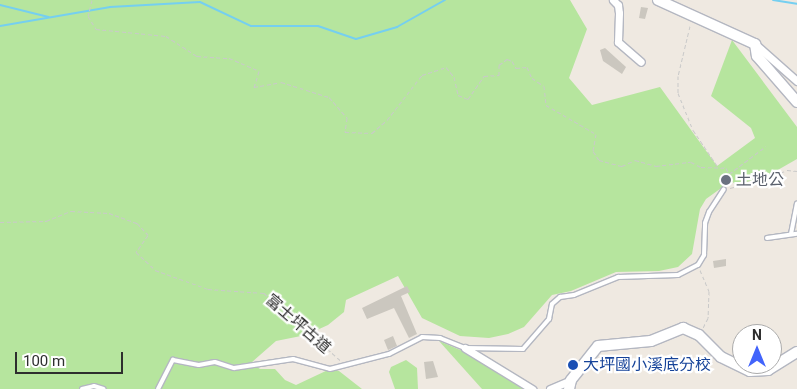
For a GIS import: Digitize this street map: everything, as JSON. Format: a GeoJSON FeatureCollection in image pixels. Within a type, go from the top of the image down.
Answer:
{"type":"FeatureCollection","features":[{"type":"Feature","properties":{"kind":"street"},"geometry":{"type":"LineString","coordinates":[[613,0],[619,13],[618,42],[641,62]]}},
{"type":"Feature","properties":{"kind":"street"},"geometry":{"type":"LineString","coordinates":[[658,0],[755,44],[797,80]]}},
{"type":"Feature","properties":{"kind":"street"},"geometry":{"type":"LineString","coordinates":[[755,44],[757,56],[797,102]]}},
{"type":"Feature","properties":{"kind":"street"},"geometry":{"type":"LineString","coordinates":[[550,389],[570,384],[595,349],[604,344],[651,340],[682,328],[699,335],[721,357],[750,371],[768,370],[797,352]]}},
{"type":"Feature","properties":{"kind":"street"},"geometry":{"type":"LineString","coordinates":[[465,348],[532,389]]}},
{"type":"Feature","properties":{"kind":"lane"},"geometry":{"type":"LineString","coordinates":[[698,265],[704,255],[705,223],[709,212],[724,189]]}},
{"type":"Feature","properties":{"kind":"lane"},"geometry":{"type":"LineString","coordinates":[[791,234],[797,204]]}},
{"type":"Feature","properties":{"kind":"lane"},"geometry":{"type":"LineString","coordinates":[[767,238],[797,234]]}},
{"type":"Feature","properties":{"kind":"lane","name":"富士坪古道"},"geometry":{"type":"LineString","coordinates":[[158,389],[173,360],[199,365],[215,362],[234,368],[293,359],[330,369],[389,354],[422,337],[440,338],[465,348],[523,349],[550,319],[552,304],[560,297],[574,295],[618,277],[678,275],[698,265]]}},
{"type":"Feature","properties":{"kind":"lane"},"geometry":{"type":"LineString","coordinates":[[82,389],[94,386],[104,389]]}},
{"type":"Feature","properties":{"kind":"path"},"geometry":{"type":"LineString","coordinates":[[92,0],[88,16],[96,29],[166,36],[197,56],[229,58],[259,70],[254,87],[281,82],[329,97],[347,118],[345,132],[372,133],[387,120],[422,75],[446,66],[454,78],[458,95],[468,99],[484,76],[499,75],[499,65],[507,59],[516,68],[527,67],[532,78],[544,86],[546,105],[596,134],[593,151],[599,160],[622,166],[635,160],[656,166],[691,162],[701,167],[726,168],[732,181],[724,189]]}},
{"type":"Feature","properties":{"kind":"path"},"geometry":{"type":"LineString","coordinates":[[693,16],[678,76],[678,93],[690,124],[718,168]]}},
{"type":"Feature","properties":{"kind":"path"},"geometry":{"type":"LineString","coordinates":[[729,174],[766,146]]}},
{"type":"Feature","properties":{"kind":"path"},"geometry":{"type":"LineString","coordinates":[[724,189],[741,187],[787,170],[797,171]]}},
{"type":"Feature","properties":{"kind":"path","name":"富士坪古道"},"geometry":{"type":"LineString","coordinates":[[0,222],[46,221],[71,211],[109,213],[137,223],[148,235],[136,252],[155,270],[208,288],[264,293],[345,365]]}},
{"type":"Feature","properties":{"kind":"path"},"geometry":{"type":"LineString","coordinates":[[698,265],[709,291],[708,318],[699,335]]}},
{"type":"Feature","properties":{"kind":"green space"},"geometry":{"type":"Polygon","coordinates":[[[0,0],[570,0],[587,29],[569,78],[592,105],[660,87],[717,166],[755,138],[751,128],[711,96],[732,40],[797,127],[797,159],[769,175],[737,185],[731,181],[706,199],[700,209],[692,254],[678,267],[659,271],[616,272],[571,291],[552,295],[524,327],[508,334],[489,338],[460,336],[422,318],[398,276],[346,300],[344,312],[328,325],[306,335],[276,341],[251,363],[260,369],[275,369],[285,380],[296,385],[330,369],[339,371],[362,389],[0,389],[0,0]]]}},
{"type":"Feature","properties":{"kind":"green space"},"geometry":{"type":"Polygon","coordinates":[[[439,341],[465,352],[523,389],[482,389],[439,341]]]}},
{"type":"Feature","properties":{"kind":"green space"},"geometry":{"type":"Polygon","coordinates":[[[406,360],[417,368],[418,389],[395,389],[389,372],[391,367],[406,360]]]}},
{"type":"Feature","properties":{"kind":"building"},"geometry":{"type":"Polygon","coordinates":[[[641,7],[648,8],[645,19],[639,18],[641,7]]]}},
{"type":"Feature","properties":{"kind":"building"},"geometry":{"type":"Polygon","coordinates":[[[605,48],[626,67],[622,74],[603,61],[600,50],[605,48]]]}},
{"type":"Feature","properties":{"kind":"building"},"geometry":{"type":"Polygon","coordinates":[[[726,259],[726,266],[714,268],[713,261],[726,259]]]}},
{"type":"Feature","properties":{"kind":"building"},"geometry":{"type":"Polygon","coordinates":[[[407,286],[410,292],[401,296],[417,334],[409,338],[394,308],[367,319],[362,308],[407,286]]]}},
{"type":"Feature","properties":{"kind":"building"},"geometry":{"type":"Polygon","coordinates":[[[393,336],[397,346],[388,350],[384,340],[393,336]]]}},
{"type":"Feature","properties":{"kind":"building"},"geometry":{"type":"Polygon","coordinates":[[[433,361],[438,377],[426,379],[424,362],[433,361]]]}},
{"type":"Feature","properties":{"kind":"waterway"},"geometry":{"type":"LineString","coordinates":[[0,26],[110,7],[200,2],[251,26],[318,26],[356,39],[397,27],[445,0]]}},
{"type":"Feature","properties":{"kind":"waterway"},"geometry":{"type":"LineString","coordinates":[[773,0],[797,4]]}},
{"type":"Feature","properties":{"kind":"waterway"},"geometry":{"type":"LineString","coordinates":[[0,5],[49,17]]}},
{"type":"Feature","properties":{"kind":"place","name":"土地公"},"geometry":{"type":"Point","coordinates":[726,180]}},
{"type":"Feature","properties":{"kind":"place","name":"大坪國小溪底分校"},"geometry":{"type":"Point","coordinates":[573,365]}}]}
